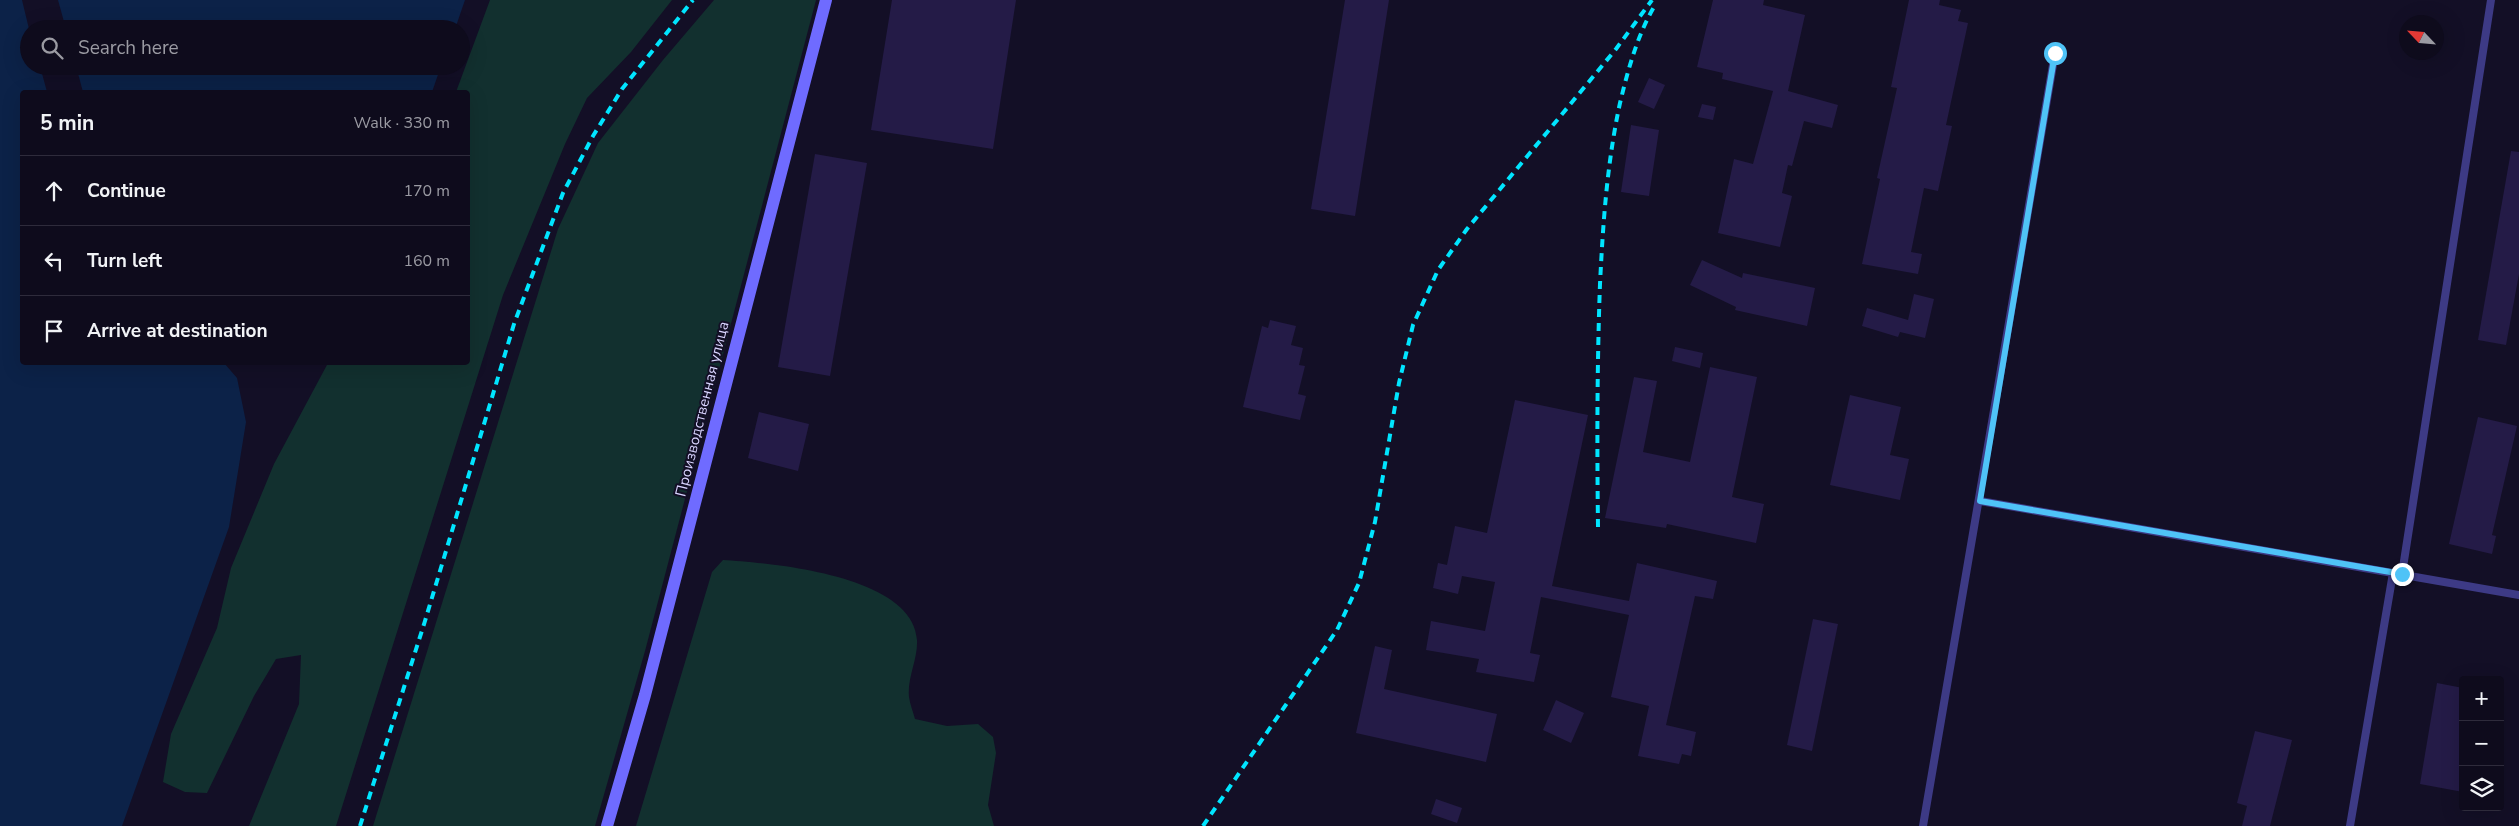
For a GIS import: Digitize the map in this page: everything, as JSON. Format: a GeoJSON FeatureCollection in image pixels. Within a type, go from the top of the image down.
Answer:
{"type":"FeatureCollection","features":[{"type":"Feature","properties":{"kind":"street","name":"Производственная улица"},"geometry":{"type":"LineString","coordinates":[[607,826],[645,695],[826,0]]}},
{"type":"Feature","properties":{"kind":"lane"},"geometry":{"type":"LineString","coordinates":[[2402,574],[2491,0]]}},
{"type":"Feature","properties":{"kind":"lane"},"geometry":{"type":"LineString","coordinates":[[1923,826],[2055,53]]}},
{"type":"Feature","properties":{"kind":"lane"},"geometry":{"type":"LineString","coordinates":[[1980,501],[2519,595]]}},
{"type":"Feature","properties":{"kind":"lane"},"geometry":{"type":"LineString","coordinates":[[2350,826],[2393,573]]}},
{"type":"Feature","properties":{"kind":"green space"},"geometry":{"type":"Polygon","coordinates":[[[490,0],[672,0],[631,52],[587,98],[565,144],[503,295],[336,826],[249,826],[299,704],[301,655],[276,659],[254,696],[207,793],[185,792],[163,782],[171,734],[217,628],[231,568],[274,464],[327,365],[470,365],[470,90],[457,90],[462,75],[470,75],[470,54],[490,0]]]}},
{"type":"Feature","properties":{"kind":"green space"},"geometry":{"type":"Polygon","coordinates":[[[714,0],[816,0],[645,651],[595,826],[373,826],[558,229],[598,143],[663,60],[714,0]]]}},
{"type":"Feature","properties":{"kind":"green space"},"geometry":{"type":"Polygon","coordinates":[[[723,560],[804,569],[867,587],[892,600],[909,618],[917,640],[909,690],[909,700],[915,719],[947,726],[978,724],[993,737],[996,753],[988,805],[994,826],[636,826],[712,572],[723,560]]]}},
{"type":"Feature","properties":{"kind":"water"},"geometry":{"type":"Polygon","coordinates":[[[0,0],[22,0],[27,20],[20,20],[20,75],[42,75],[46,90],[20,90],[20,365],[226,365],[237,378],[246,422],[229,527],[122,826],[0,826],[0,0]]]}},
{"type":"Feature","properties":{"kind":"water"},"geometry":{"type":"Polygon","coordinates":[[[58,0],[465,0],[458,20],[64,20],[58,0]]]}},
{"type":"Feature","properties":{"kind":"water"},"geometry":{"type":"Polygon","coordinates":[[[78,75],[438,75],[433,90],[82,90],[78,75]]]}},
{"type":"Feature","properties":{"kind":"building"},"geometry":{"type":"Polygon","coordinates":[[[892,0],[1016,0],[993,149],[871,130],[892,0]]]}},
{"type":"Feature","properties":{"kind":"building"},"geometry":{"type":"Polygon","coordinates":[[[1345,0],[1389,0],[1355,216],[1311,209],[1345,0]]]}},
{"type":"Feature","properties":{"kind":"building"},"geometry":{"type":"Polygon","coordinates":[[[1713,0],[1764,0],[1763,5],[1805,15],[1788,91],[1838,105],[1832,128],[1804,121],[1792,166],[1788,165],[1782,193],[1792,196],[1780,247],[1718,233],[1734,159],[1753,164],[1773,91],[1722,79],[1723,73],[1697,67],[1713,0]]]}},
{"type":"Feature","properties":{"kind":"building"},"geometry":{"type":"Polygon","coordinates":[[[1909,0],[1940,0],[1939,5],[1961,10],[1958,21],[1968,23],[1946,125],[1952,126],[1938,191],[1924,188],[1911,252],[1922,254],[1918,274],[1862,264],[1880,179],[1877,178],[1897,88],[1891,87],[1909,0]]]}},
{"type":"Feature","properties":{"kind":"building"},"geometry":{"type":"Polygon","coordinates":[[[1649,78],[1665,85],[1654,109],[1638,102],[1649,78]]]}},
{"type":"Feature","properties":{"kind":"building"},"geometry":{"type":"Polygon","coordinates":[[[1702,104],[1716,107],[1713,120],[1698,117],[1702,104]]]}},
{"type":"Feature","properties":{"kind":"building"},"geometry":{"type":"Polygon","coordinates":[[[1631,125],[1659,130],[1649,196],[1621,192],[1631,125]]]}},
{"type":"Feature","properties":{"kind":"building"},"geometry":{"type":"Polygon","coordinates":[[[2511,151],[2519,152],[2519,274],[2506,345],[2478,340],[2511,151]]]}},
{"type":"Feature","properties":{"kind":"building"},"geometry":{"type":"Polygon","coordinates":[[[815,154],[867,163],[830,376],[778,367],[815,154]]]}},
{"type":"Feature","properties":{"kind":"building"},"geometry":{"type":"Polygon","coordinates":[[[1702,260],[1742,278],[1743,273],[1815,288],[1807,326],[1735,310],[1736,307],[1690,285],[1702,260]]]}},
{"type":"Feature","properties":{"kind":"building"},"geometry":{"type":"Polygon","coordinates":[[[1914,294],[1934,299],[1925,338],[1900,332],[1898,337],[1862,326],[1867,308],[1908,320],[1914,294]]]}},
{"type":"Feature","properties":{"kind":"building"},"geometry":{"type":"Polygon","coordinates":[[[1270,320],[1296,326],[1291,345],[1303,348],[1299,365],[1305,366],[1298,394],[1306,396],[1300,420],[1243,407],[1262,326],[1268,328],[1270,320]]]}},
{"type":"Feature","properties":{"kind":"building"},"geometry":{"type":"Polygon","coordinates":[[[1675,347],[1703,353],[1700,368],[1672,361],[1675,347]]]}},
{"type":"Feature","properties":{"kind":"building"},"geometry":{"type":"Polygon","coordinates":[[[1710,367],[1757,377],[1732,497],[1764,504],[1756,543],[1667,524],[1666,528],[1605,518],[1634,377],[1657,381],[1643,452],[1690,462],[1710,367]]]}},
{"type":"Feature","properties":{"kind":"building"},"geometry":{"type":"Polygon","coordinates":[[[1850,395],[1901,407],[1890,455],[1909,459],[1900,500],[1830,485],[1850,395]]]}},
{"type":"Feature","properties":{"kind":"building"},"geometry":{"type":"Polygon","coordinates":[[[1515,400],[1588,415],[1552,586],[1629,601],[1637,563],[1717,581],[1713,599],[1695,596],[1666,725],[1696,732],[1691,756],[1682,754],[1679,764],[1638,756],[1649,706],[1611,697],[1629,615],[1541,597],[1530,653],[1540,655],[1534,682],[1476,672],[1479,659],[1426,650],[1431,621],[1485,631],[1495,582],[1462,576],[1458,594],[1433,588],[1438,563],[1447,565],[1455,526],[1487,533],[1515,400]]]}},
{"type":"Feature","properties":{"kind":"building"},"geometry":{"type":"Polygon","coordinates":[[[759,412],[809,424],[798,471],[748,458],[759,412]]]}},
{"type":"Feature","properties":{"kind":"building"},"geometry":{"type":"Polygon","coordinates":[[[2478,417],[2517,426],[2492,535],[2496,536],[2492,554],[2449,544],[2478,417]]]}},
{"type":"Feature","properties":{"kind":"building"},"geometry":{"type":"Polygon","coordinates":[[[1813,619],[1838,624],[1812,751],[1787,745],[1813,619]]]}},
{"type":"Feature","properties":{"kind":"building"},"geometry":{"type":"Polygon","coordinates":[[[1375,646],[1392,650],[1384,689],[1497,714],[1486,762],[1356,733],[1375,646]]]}},
{"type":"Feature","properties":{"kind":"building"},"geometry":{"type":"Polygon","coordinates":[[[2437,683],[2459,687],[2459,791],[2420,784],[2437,683]]]}},
{"type":"Feature","properties":{"kind":"building"},"geometry":{"type":"Polygon","coordinates":[[[1556,700],[1584,713],[1571,743],[1543,730],[1556,700]]]}},
{"type":"Feature","properties":{"kind":"building"},"geometry":{"type":"Polygon","coordinates":[[[2255,731],[2292,740],[2270,826],[2242,826],[2247,806],[2237,803],[2255,731]]]}},
{"type":"Feature","properties":{"kind":"building"},"geometry":{"type":"Polygon","coordinates":[[[1436,799],[1462,808],[1457,823],[1431,814],[1436,799]]]}},
{"type":"Feature","properties":{"kind":"railway"},"geometry":{"type":"LineString","coordinates":[[360,826],[425,621],[514,324],[563,193],[593,136],[622,89],[693,0]]}},
{"type":"Feature","properties":{"kind":"railway"},"geometry":{"type":"LineString","coordinates":[[1203,826],[1337,630],[1359,583],[1375,522],[1399,383],[1413,325],[1438,270],[1467,229],[1616,49],[1652,0]]}},
{"type":"Feature","properties":{"kind":"railway"},"geometry":{"type":"LineString","coordinates":[[1598,527],[1599,314],[1606,193],[1623,91],[1638,41],[1654,7]]}},
{"type":"Feature","properties":{"kind":"route"},"geometry":{"type":"LineString","coordinates":[[2055,53],[1980,501],[2402,574]]}}]}
